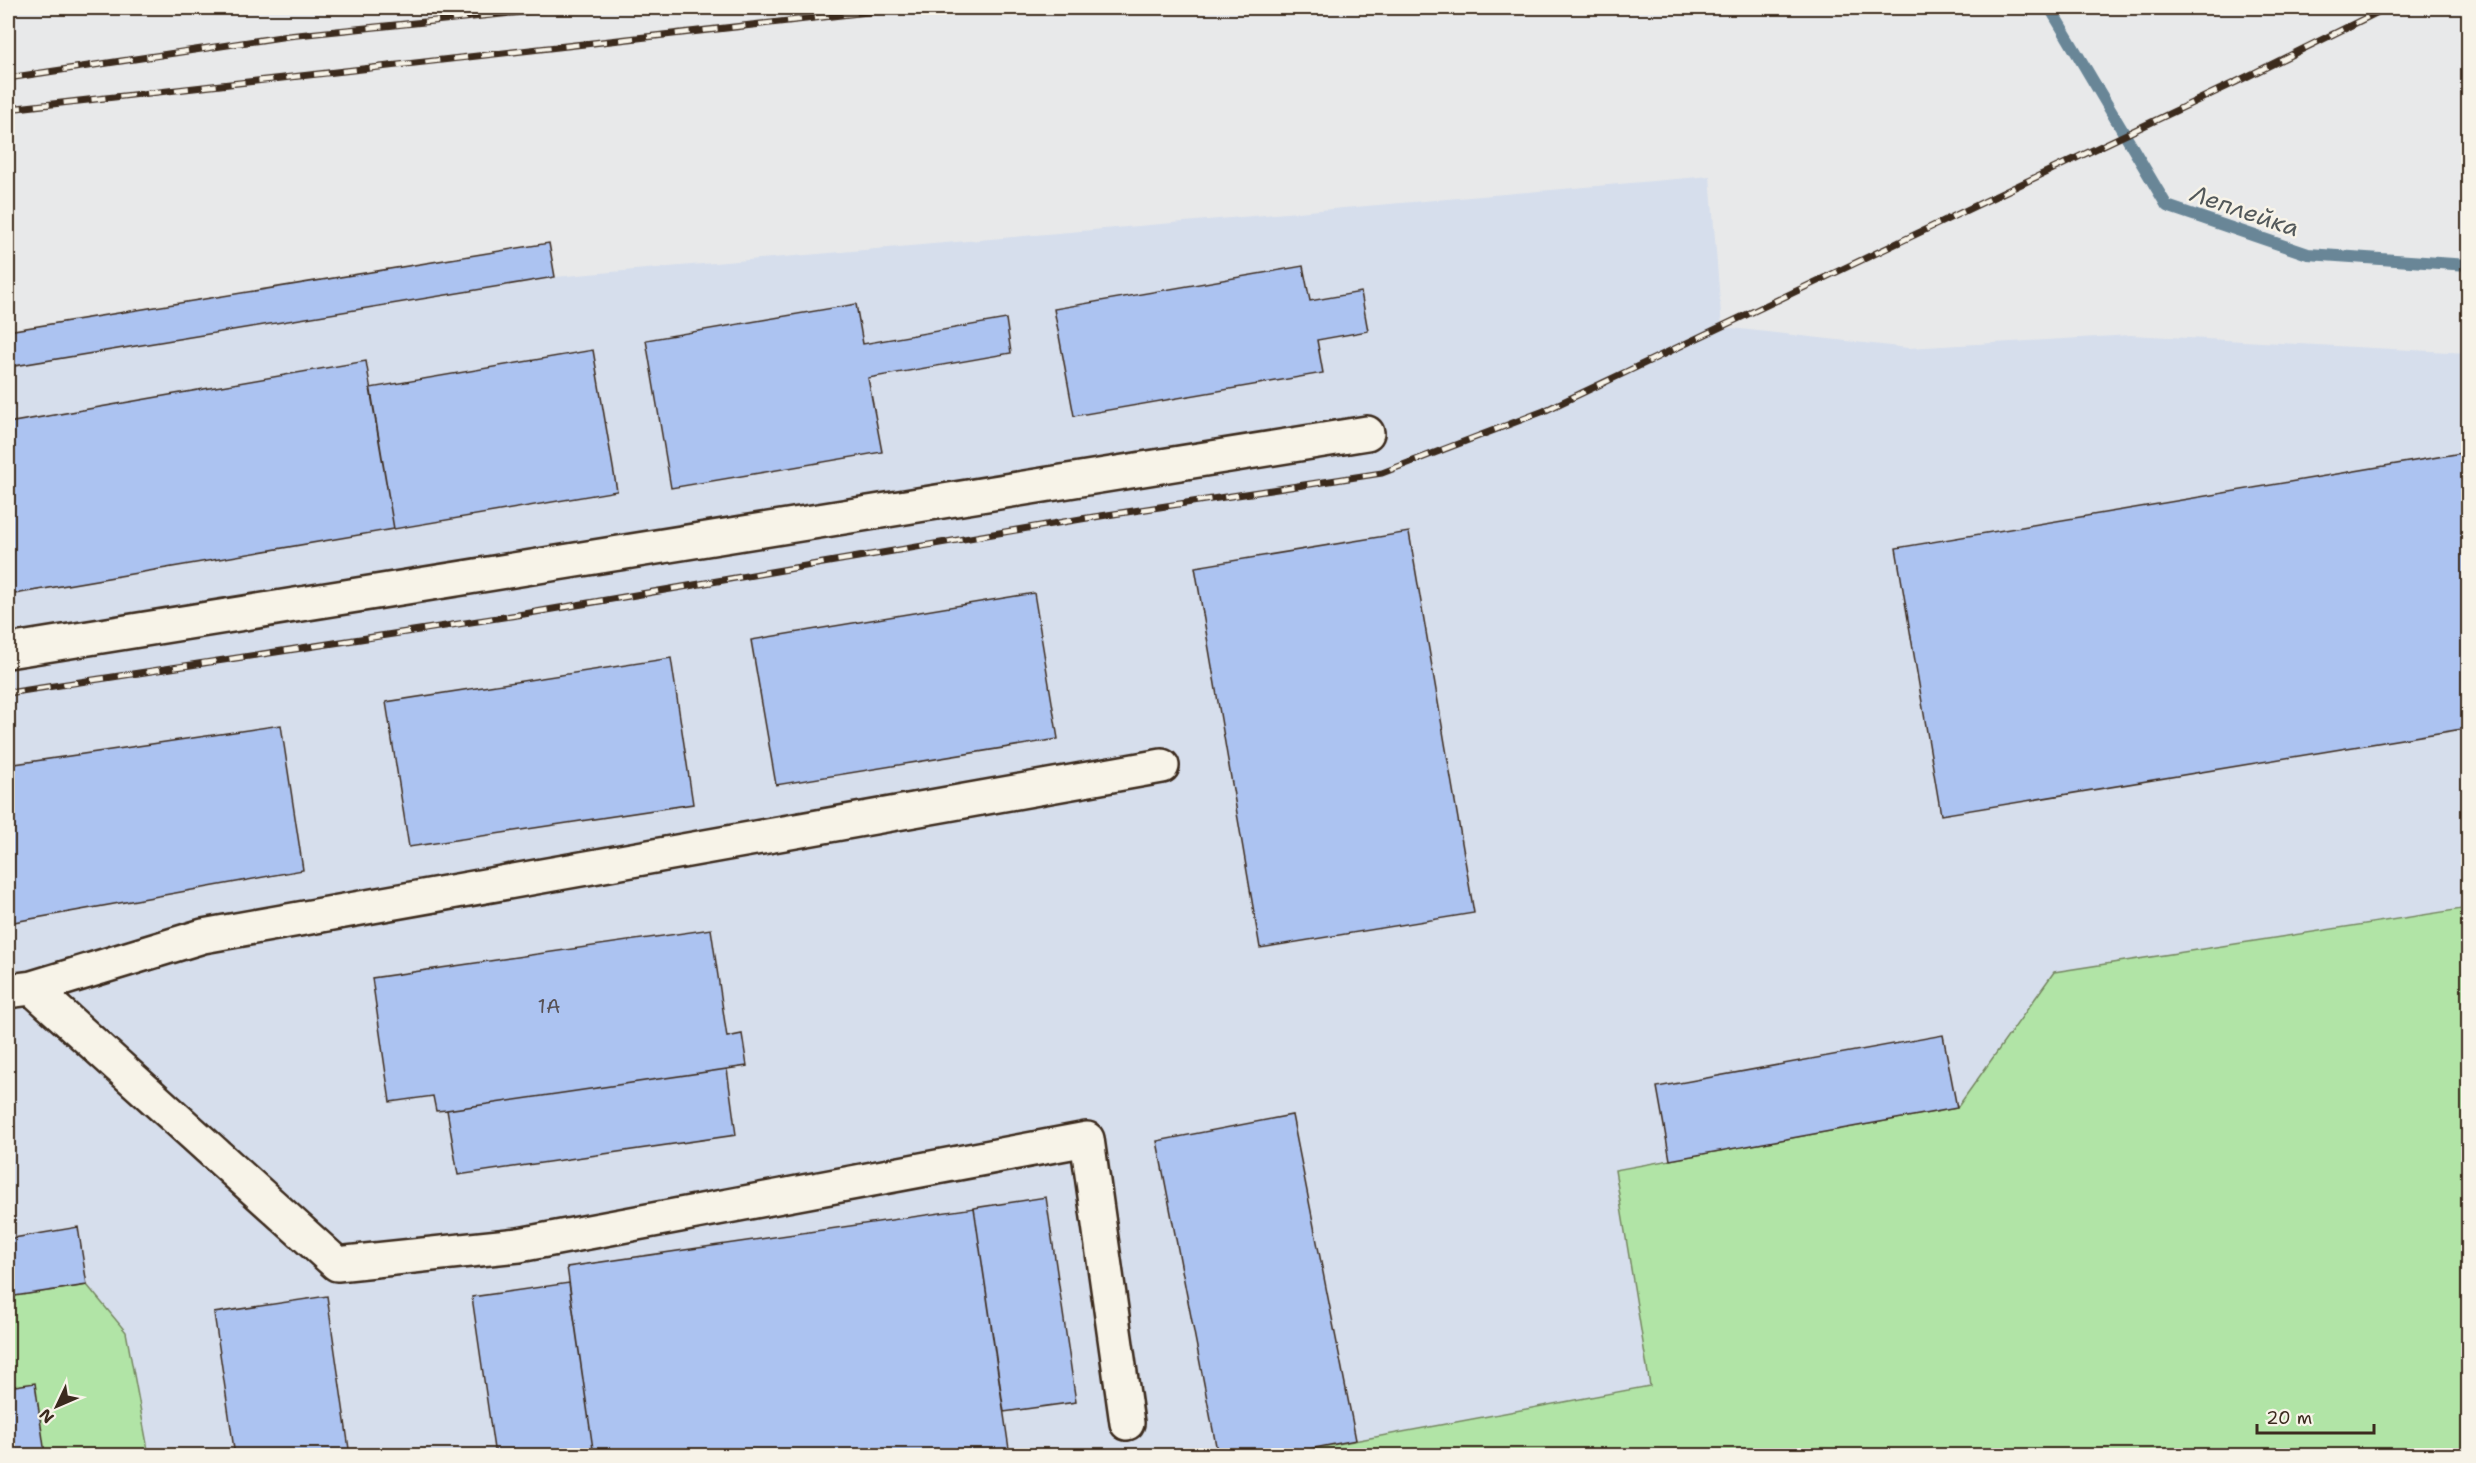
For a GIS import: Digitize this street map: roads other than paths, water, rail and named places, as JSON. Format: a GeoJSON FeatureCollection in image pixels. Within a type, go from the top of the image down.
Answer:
{"type":"FeatureCollection","features":[{"type":"Feature","properties":{"kind":"lane"},"geometry":{"type":"LineString","coordinates":[[8,651],[1367,433]]}},
{"type":"Feature","properties":{"kind":"lane"},"geometry":{"type":"LineString","coordinates":[[20,989],[203,936],[1162,766]]}},
{"type":"Feature","properties":{"kind":"lane"},"geometry":{"type":"LineString","coordinates":[[20,989],[337,1264],[519,1245],[1087,1139],[1128,1423]]}},
{"type":"Feature","properties":{"kind":"waterway","name":"Леплейка"},"geometry":{"type":"LineString","coordinates":[[2050,8],[2167,206],[2308,254],[2468,265]]}},
{"type":"Feature","properties":{"kind":"railway"},"geometry":{"type":"LineString","coordinates":[[8,78],[288,36],[561,8]]}},
{"type":"Feature","properties":{"kind":"railway"},"geometry":{"type":"LineString","coordinates":[[8,109],[903,8]]}},
{"type":"Feature","properties":{"kind":"railway"},"geometry":{"type":"LineString","coordinates":[[8,693],[524,614],[1081,519],[1382,473],[1544,411],[2236,82],[2386,8]]}}]}
